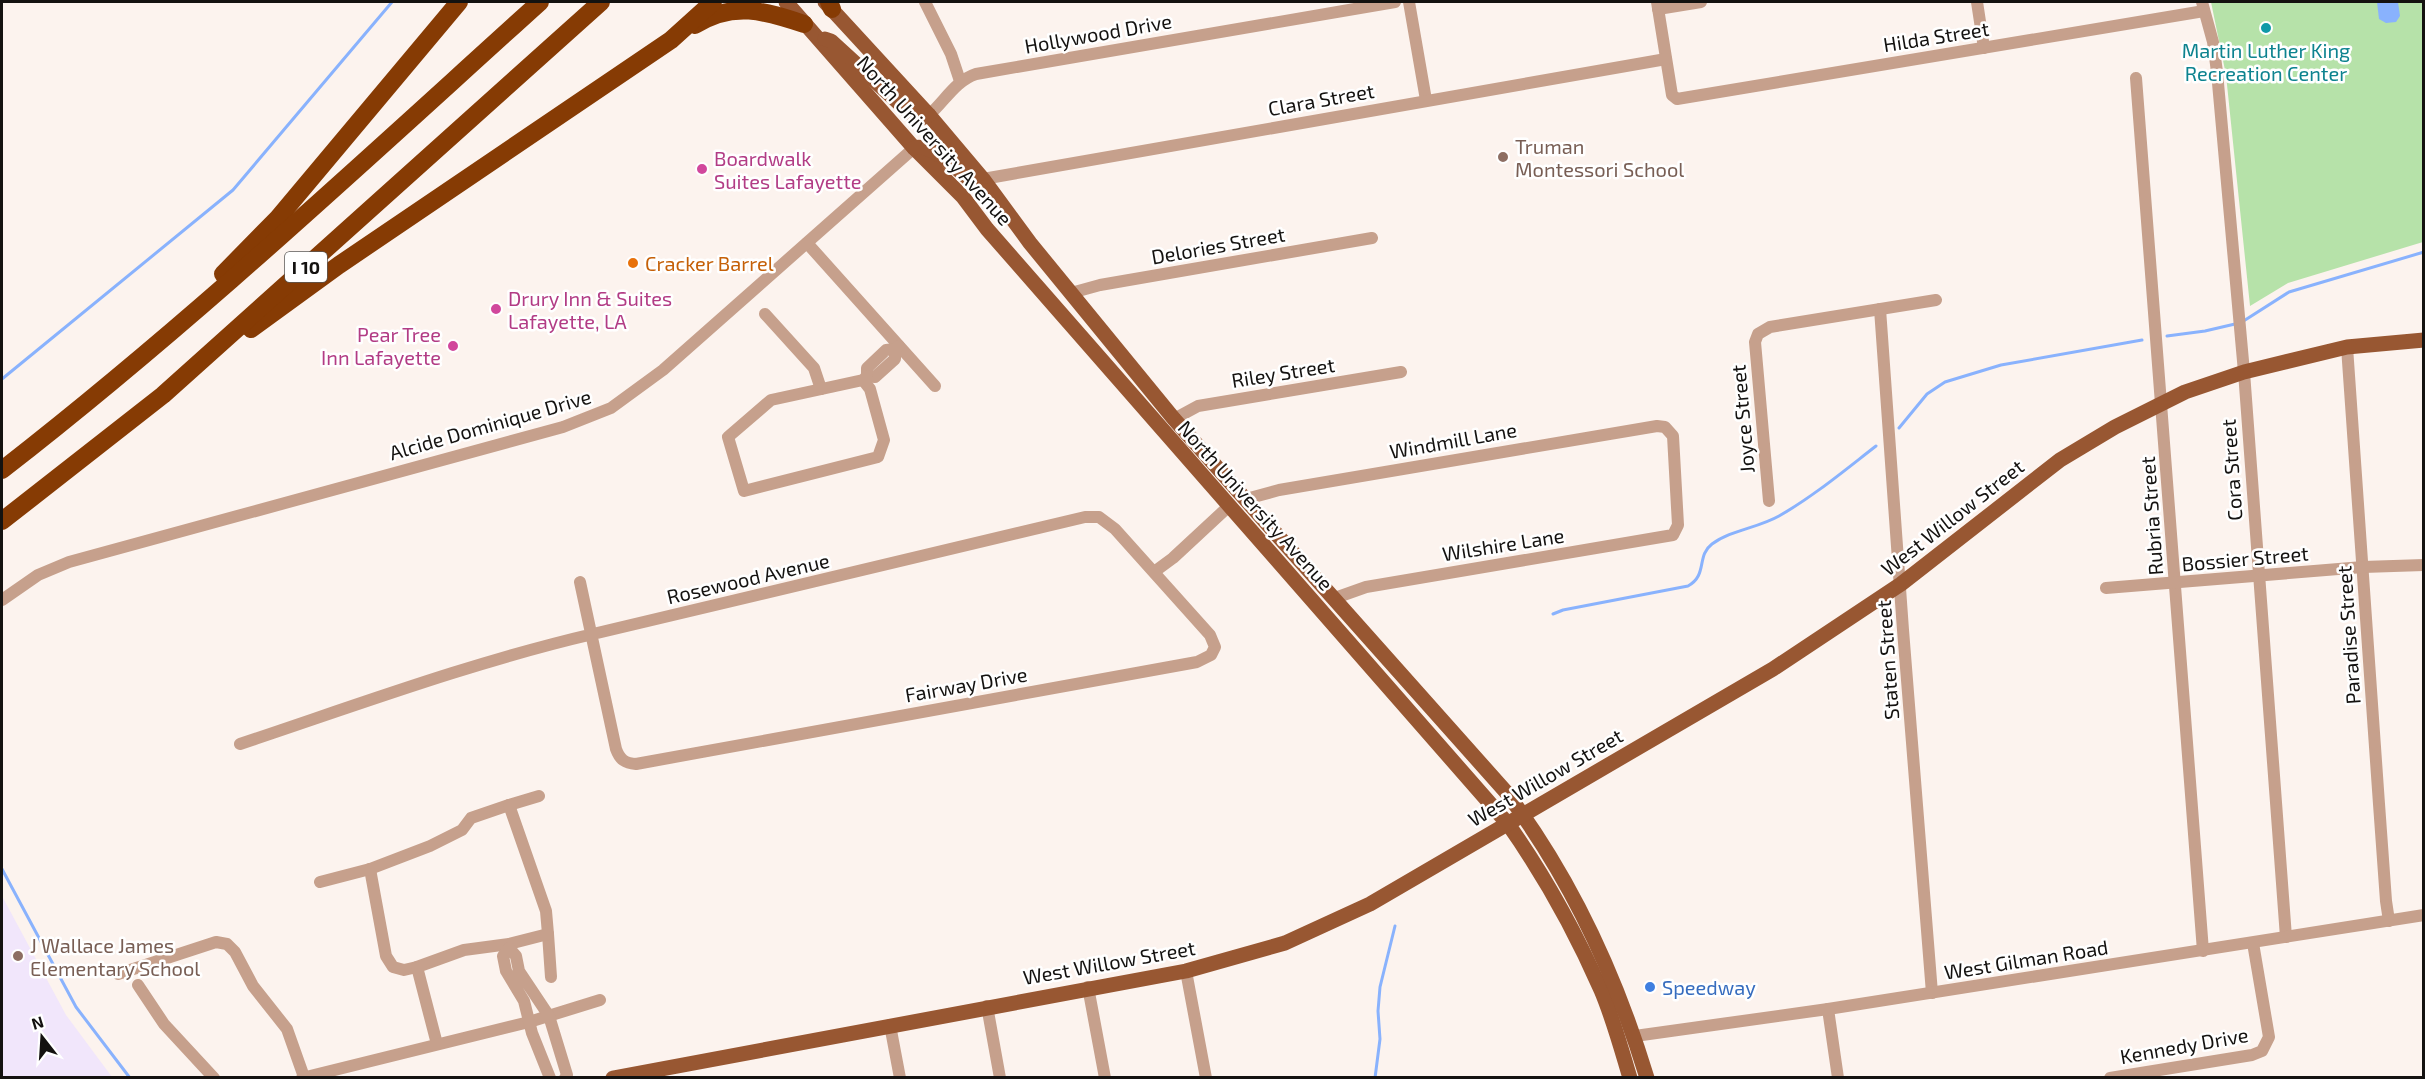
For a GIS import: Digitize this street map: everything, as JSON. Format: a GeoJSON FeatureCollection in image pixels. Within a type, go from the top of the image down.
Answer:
{"type":"FeatureCollection","features":[{"type":"Feature","properties":{"kind":"highway"},"geometry":{"type":"LineString","coordinates":[[118,374],[278,218],[459,2]]}},
{"type":"Feature","properties":{"kind":"highway","name":"I 10"},"geometry":{"type":"LineString","coordinates":[[2,470],[246,269],[540,2]]}},
{"type":"Feature","properties":{"kind":"highway","name":"I 10"},"geometry":{"type":"LineString","coordinates":[[2,521],[163,394],[601,2]]}},
{"type":"Feature","properties":{"kind":"highway"},"geometry":{"type":"LineString","coordinates":[[671,40],[713,2]]}},
{"type":"Feature","properties":{"kind":"highway"},"geometry":{"type":"LineString","coordinates":[[163,394],[339,266],[671,40],[707,18],[755,9],[769,12],[809,29]]}},
{"type":"Feature","properties":{"kind":"main road","name":"North University Avenue"},"geometry":{"type":"LineString","coordinates":[[786,2],[915,148],[963,197],[987,229],[1050,302],[1508,824],[1570,927],[1601,990],[1630,1077]]}},
{"type":"Feature","properties":{"kind":"main road","name":"North University Avenue"},"geometry":{"type":"LineString","coordinates":[[829,4],[983,179],[1030,243],[1174,418],[1506,792],[1523,815],[1588,925],[1609,968],[1635,1036],[1647,1077]]}},
{"type":"Feature","properties":{"kind":"main road"},"geometry":{"type":"LineString","coordinates":[[809,29],[831,41],[916,117],[925,118],[929,115]]}},
{"type":"Feature","properties":{"kind":"main road"},"geometry":{"type":"LineString","coordinates":[[915,148],[927,148],[938,154],[980,189],[996,198]]}},
{"type":"Feature","properties":{"kind":"main road"},"geometry":{"type":"LineString","coordinates":[[987,229],[1019,247],[1030,243]]}},
{"type":"Feature","properties":{"kind":"main road"},"geometry":{"type":"LineString","coordinates":[[1050,302],[1071,293]]}},
{"type":"Feature","properties":{"kind":"main road","name":"West Willow Street"},"geometry":{"type":"LineString","coordinates":[[613,1077],[1088,987],[1186,971],[1285,943],[1370,904],[1773,669],[1901,584],[2060,460],[2115,427],[2185,392],[2244,372],[2348,346],[2424,340]]}},
{"type":"Feature","properties":{"kind":"main road"},"geometry":{"type":"LineString","coordinates":[[1318,606],[1335,598]]}},
{"type":"Feature","properties":{"kind":"street"},"geometry":{"type":"LineString","coordinates":[[925,2],[951,54],[960,81],[947,98],[929,115]]}},
{"type":"Feature","properties":{"kind":"street","name":"Hollywood Drive"},"geometry":{"type":"LineString","coordinates":[[960,81],[976,74],[1395,2]]}},
{"type":"Feature","properties":{"kind":"street"},"geometry":{"type":"LineString","coordinates":[[1409,2],[1426,100]]}},
{"type":"Feature","properties":{"kind":"street"},"geometry":{"type":"LineString","coordinates":[[1666,59],[1657,5],[1701,2]]}},
{"type":"Feature","properties":{"kind":"street"},"geometry":{"type":"LineString","coordinates":[[1977,2],[1984,48]]}},
{"type":"Feature","properties":{"kind":"street","name":"Hilda Street"},"geometry":{"type":"LineString","coordinates":[[1666,59],[1674,98],[1984,48],[2203,6]]}},
{"type":"Feature","properties":{"kind":"street","name":"Cora Street"},"geometry":{"type":"LineString","coordinates":[[2203,6],[2213,42],[2217,72],[2244,372],[2286,937]]}},
{"type":"Feature","properties":{"kind":"street","name":"Clara Street"},"geometry":{"type":"LineString","coordinates":[[983,179],[1666,59]]}},
{"type":"Feature","properties":{"kind":"street","name":"Rubria Street"},"geometry":{"type":"LineString","coordinates":[[2136,78],[2163,402],[2203,951]]}},
{"type":"Feature","properties":{"kind":"street","name":"Alcide Dominique Drive"},"geometry":{"type":"LineString","coordinates":[[2,600],[38,575],[105,550],[583,420],[632,395],[663,370],[915,148]]}},
{"type":"Feature","properties":{"kind":"street","name":"Delories Street"},"geometry":{"type":"LineString","coordinates":[[1071,293],[1100,285],[1372,238]]}},
{"type":"Feature","properties":{"kind":"street"},"geometry":{"type":"LineString","coordinates":[[807,243],[897,347],[935,386]]}},
{"type":"Feature","properties":{"kind":"street"},"geometry":{"type":"LineString","coordinates":[[1880,309],[1936,300]]}},
{"type":"Feature","properties":{"kind":"street","name":"Joyce Street"},"geometry":{"type":"LineString","coordinates":[[1769,501],[1755,342],[1758,334],[1770,327],[1880,309]]}},
{"type":"Feature","properties":{"kind":"street","name":"Staten Street"},"geometry":{"type":"LineString","coordinates":[[1880,309],[1932,993]]}},
{"type":"Feature","properties":{"kind":"street"},"geometry":{"type":"LineString","coordinates":[[765,314],[814,368],[821,389]]}},
{"type":"Feature","properties":{"kind":"street","name":"Paradise Street"},"geometry":{"type":"LineString","coordinates":[[2348,346],[2385,890],[2390,921]]}},
{"type":"Feature","properties":{"kind":"street"},"geometry":{"type":"LineString","coordinates":[[865,378],[771,400],[728,438],[744,491],[878,457],[884,440],[865,378],[867,368],[879,364],[886,350],[897,347]]}},
{"type":"Feature","properties":{"kind":"street","name":"Riley Street"},"geometry":{"type":"LineString","coordinates":[[1174,418],[1198,406],[1401,372]]}},
{"type":"Feature","properties":{"kind":"street","name":"Windmill Lane"},"geometry":{"type":"LineString","coordinates":[[1246,500],[1279,490],[1657,426],[1668,429],[1674,443],[1678,525],[1676,531]]}},
{"type":"Feature","properties":{"kind":"street"},"geometry":{"type":"LineString","coordinates":[[1154,572],[1173,558],[1229,506]]}},
{"type":"Feature","properties":{"kind":"street","name":"Rosewood Avenue"},"geometry":{"type":"LineString","coordinates":[[240,744],[516,654],[1085,517],[1099,517],[1108,522],[1154,572]]}},
{"type":"Feature","properties":{"kind":"street","name":"Wilshire Lane"},"geometry":{"type":"LineString","coordinates":[[1335,598],[1366,587],[1673,535],[1676,531]]}},
{"type":"Feature","properties":{"kind":"street","name":"Bossier Street"},"geometry":{"type":"LineString","coordinates":[[2106,588],[2363,567],[2424,565]]}},
{"type":"Feature","properties":{"kind":"street","name":"Fairway Drive"},"geometry":{"type":"LineString","coordinates":[[593,634],[616,749],[623,761],[636,764],[1197,662],[1206,658],[1215,647],[1210,635],[1154,572]]}},
{"type":"Feature","properties":{"kind":"street"},"geometry":{"type":"LineString","coordinates":[[580,582],[593,634]]}},
{"type":"Feature","properties":{"kind":"street"},"geometry":{"type":"LineString","coordinates":[[320,882],[370,869],[430,846],[462,830],[471,818],[539,796]]}},
{"type":"Feature","properties":{"kind":"street"},"geometry":{"type":"LineString","coordinates":[[509,805],[546,912],[551,977]]}},
{"type":"Feature","properties":{"kind":"street"},"geometry":{"type":"LineString","coordinates":[[370,869],[386,956],[393,967],[404,970],[464,950],[509,946],[548,934]]}},
{"type":"Feature","properties":{"kind":"street","name":"West Gilman Road"},"geometry":{"type":"LineString","coordinates":[[1635,1036],[1828,1009],[2424,915]]}},
{"type":"Feature","properties":{"kind":"street"},"geometry":{"type":"LineString","coordinates":[[118,974],[216,942],[227,944],[235,952],[253,986],[287,1029],[303,1077],[329,1074],[437,1044],[529,1022],[600,1000]]}},
{"type":"Feature","properties":{"kind":"street","name":"Kennedy Drive"},"geometry":{"type":"LineString","coordinates":[[2110,1077],[2252,1056],[2262,1051],[2269,1037],[2253,943]]}},
{"type":"Feature","properties":{"kind":"street"},"geometry":{"type":"LineString","coordinates":[[509,946],[516,956],[519,971],[549,1016],[567,1076],[565,1077]]}},
{"type":"Feature","properties":{"kind":"street"},"geometry":{"type":"LineString","coordinates":[[509,946],[503,956],[506,971],[524,1001],[529,1022],[550,1077]]}},
{"type":"Feature","properties":{"kind":"street"},"geometry":{"type":"LineString","coordinates":[[417,967],[437,1044]]}},
{"type":"Feature","properties":{"kind":"street"},"geometry":{"type":"LineString","coordinates":[[1186,971],[1206,1077]]}},
{"type":"Feature","properties":{"kind":"street"},"geometry":{"type":"LineString","coordinates":[[138,985],[164,1024],[214,1077]]}},
{"type":"Feature","properties":{"kind":"street"},"geometry":{"type":"LineString","coordinates":[[1088,987],[1105,1077]]}},
{"type":"Feature","properties":{"kind":"street"},"geometry":{"type":"LineString","coordinates":[[987,1006],[1000,1077]]}},
{"type":"Feature","properties":{"kind":"street"},"geometry":{"type":"LineString","coordinates":[[1828,1009],[1838,1077]]}},
{"type":"Feature","properties":{"kind":"street"},"geometry":{"type":"LineString","coordinates":[[890,1025],[900,1077]]}},
{"type":"Feature","properties":{"kind":"street"},"geometry":{"type":"LineString","coordinates":[[539,1051],[540,1043],[545,1037],[551,1035],[555,1038]]}},
{"type":"Feature","properties":{"kind":"shaded area","name":"J Wallace James Elementary School"},"geometry":{"type":"Polygon","coordinates":[[[2,896],[66,1015],[112,1077],[2,1077],[2,896]]]}},
{"type":"Feature","properties":{"kind":"green space"},"geometry":{"type":"Polygon","coordinates":[[[2211,2],[2423,2],[2423,242],[2288,283],[2250,306],[2226,75],[2211,2]]]}},
{"type":"Feature","properties":{"kind":"water"},"geometry":{"type":"Polygon","coordinates":[[[2377,2],[2398,2],[2400,16],[2396,22],[2386,23],[2379,19],[2377,2]]]}},
{"type":"Feature","properties":{"kind":"waterway"},"geometry":{"type":"LineString","coordinates":[[2,379],[233,190],[392,2]]}},
{"type":"Feature","properties":{"kind":"waterway"},"geometry":{"type":"LineString","coordinates":[[2242,322],[2289,292],[2424,252]]}},
{"type":"Feature","properties":{"kind":"waterway"},"geometry":{"type":"LineString","coordinates":[[2167,336],[2235,324]]}},
{"type":"Feature","properties":{"kind":"waterway"},"geometry":{"type":"LineString","coordinates":[[1899,428],[1927,394],[1945,382],[2001,365],[2142,340]]}},
{"type":"Feature","properties":{"kind":"waterway"},"geometry":{"type":"LineString","coordinates":[[1553,614],[1563,610],[1688,586],[1698,576],[1704,554],[1712,544],[1728,535],[1779,516],[1817,491],[1876,446]]}},
{"type":"Feature","properties":{"kind":"waterway"},"geometry":{"type":"LineString","coordinates":[[2,869],[76,1007],[130,1078]]}},
{"type":"Feature","properties":{"kind":"waterway"},"geometry":{"type":"LineString","coordinates":[[1375,1078],[1380,1039],[1378,1011],[1380,987],[1395,926]]}},
{"type":"Feature","properties":{"kind":"place","name":"Martin Luther King Recreation Center"},"geometry":{"type":"Point","coordinates":[2266,28]}},
{"type":"Feature","properties":{"kind":"place","name":"Truman Montessori School"},"geometry":{"type":"Point","coordinates":[1503,157]}},
{"type":"Feature","properties":{"kind":"place","name":"Boardwalk Suites Lafayette"},"geometry":{"type":"Point","coordinates":[702,169]}},
{"type":"Feature","properties":{"kind":"place","name":"Cracker Barrel"},"geometry":{"type":"Point","coordinates":[633,263]}},
{"type":"Feature","properties":{"kind":"place","name":"Drury Inn & Suites Lafayette, LA"},"geometry":{"type":"Point","coordinates":[496,309]}},
{"type":"Feature","properties":{"kind":"place","name":"Pear Tree Inn Lafayette"},"geometry":{"type":"Point","coordinates":[453,346]}},
{"type":"Feature","properties":{"kind":"place","name":"J Wallace James Elementary School"},"geometry":{"type":"Point","coordinates":[18,956]}},
{"type":"Feature","properties":{"kind":"place","name":"Speedway"},"geometry":{"type":"Point","coordinates":[1650,987]}}]}
